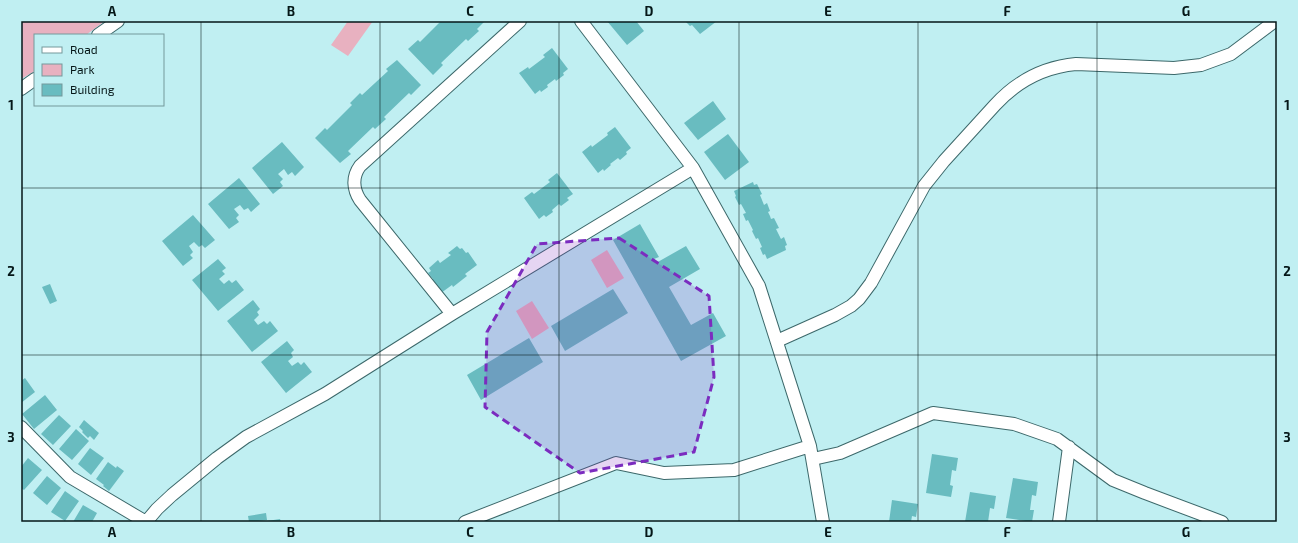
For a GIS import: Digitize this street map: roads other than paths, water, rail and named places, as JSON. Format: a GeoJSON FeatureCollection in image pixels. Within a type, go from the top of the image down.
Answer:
{"type":"FeatureCollection","features":[{"type":"Feature","properties":{"kind":"street"},"geometry":{"type":"LineString","coordinates":[[99,34],[118,21]]}},
{"type":"Feature","properties":{"kind":"street"},"geometry":{"type":"LineString","coordinates":[[452,314],[360,200],[355,190],[354,179],[360,166],[520,21]]}},
{"type":"Feature","properties":{"kind":"street"},"geometry":{"type":"LineString","coordinates":[[581,21],[693,168],[759,286],[810,446],[823,522]]}},
{"type":"Feature","properties":{"kind":"street"},"geometry":{"type":"LineString","coordinates":[[777,341],[835,315],[848,308],[859,299],[871,283],[924,186],[944,161],[995,104],[1023,81],[1044,71],[1065,65],[1076,64],[1174,68],[1201,64],[1231,54],[1275,21]]}},
{"type":"Feature","properties":{"kind":"street"},"geometry":{"type":"LineString","coordinates":[[21,89],[34,80]]}},
{"type":"Feature","properties":{"kind":"street"},"geometry":{"type":"LineString","coordinates":[[21,427],[70,477],[146,522],[172,495],[216,458],[246,438],[325,394],[452,314],[693,168]]}},
{"type":"Feature","properties":{"kind":"street"},"geometry":{"type":"LineString","coordinates":[[812,459],[840,453],[933,413],[1014,424],[1057,439],[1113,480],[1222,522]]}},
{"type":"Feature","properties":{"kind":"street"},"geometry":{"type":"LineString","coordinates":[[465,522],[616,463],[664,473],[734,470],[810,446]]}},
{"type":"Feature","properties":{"kind":"street"},"geometry":{"type":"LineString","coordinates":[[1059,522],[1069,447]]}}]}
